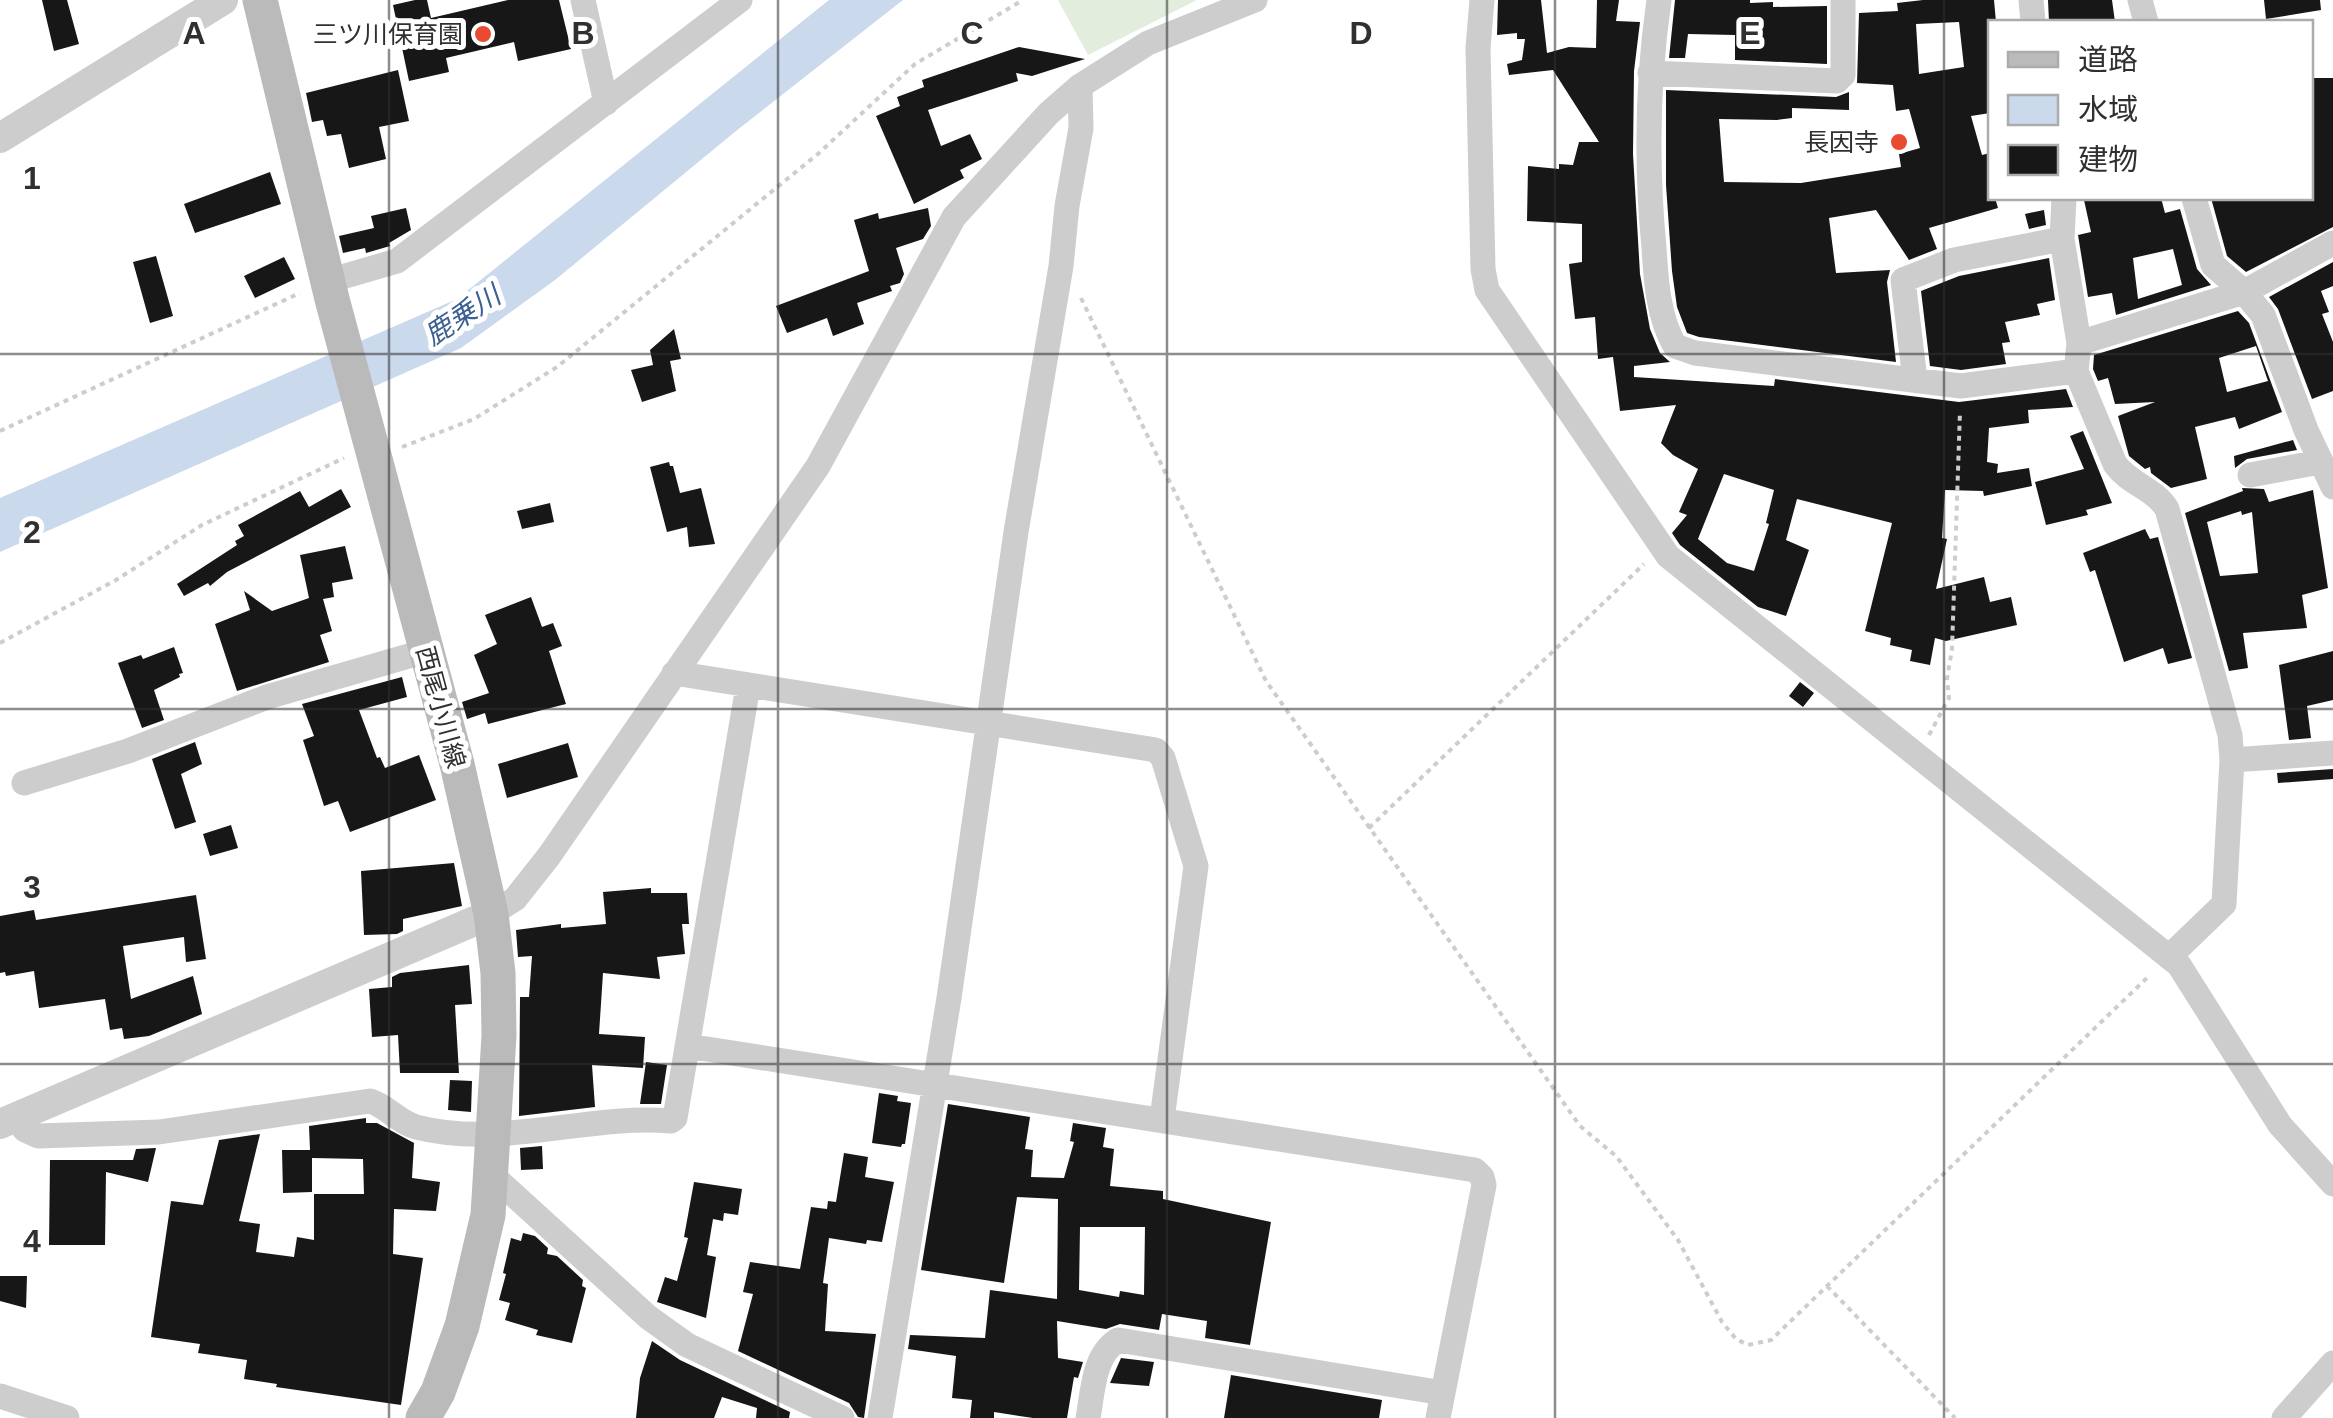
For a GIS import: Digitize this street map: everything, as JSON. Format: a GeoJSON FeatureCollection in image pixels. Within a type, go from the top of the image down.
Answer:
{"type":"FeatureCollection","features":[{"type":"Feature","properties":{"kind":"main road","name":"西尾小川線"},"geometry":{"type":"LineString","coordinates":[[260,0],[330,290],[457,764],[492,914],[499,1002],[495,1136],[483,1242],[462,1326],[438,1392],[423,1418]]}},
{"type":"Feature","properties":{"kind":"street"},"geometry":{"type":"LineString","coordinates":[[0,138],[223,0]]}},
{"type":"Feature","properties":{"kind":"street"},"geometry":{"type":"LineString","coordinates":[[583,0],[606,104]]}},
{"type":"Feature","properties":{"kind":"street"},"geometry":{"type":"LineString","coordinates":[[330,290],[397,261],[740,0]]}},
{"type":"Feature","properties":{"kind":"street"},"geometry":{"type":"LineString","coordinates":[[8,1120],[492,914],[515,899],[549,856],[818,466],[954,217],[1049,113],[1080,86],[1148,43],[1255,0]]}},
{"type":"Feature","properties":{"kind":"street"},"geometry":{"type":"LineString","coordinates":[[1482,0],[1478,90],[1483,270],[1487,290],[1668,556],[2179,965],[2280,1125],[2333,1184]]}},
{"type":"Feature","properties":{"kind":"street"},"geometry":{"type":"LineString","coordinates":[[1659,0],[1650,73],[1650,207],[1656,284],[1674,346],[1695,353],[1961,386],[2076,371]]}},
{"type":"Feature","properties":{"kind":"street"},"geometry":{"type":"LineString","coordinates":[[1650,73],[1837,81],[1843,74],[1843,0]]}},
{"type":"Feature","properties":{"kind":"street"},"geometry":{"type":"LineString","coordinates":[[880,1418],[935,1085],[1016,532],[1062,266],[1080,128],[1080,86]]}},
{"type":"Feature","properties":{"kind":"street"},"geometry":{"type":"LineString","coordinates":[[2064,200],[2062,239],[2079,343],[2076,371],[2115,464],[2124,476],[2161,500],[2172,521],[2230,735],[2224,904],[2169,958]]}},
{"type":"Feature","properties":{"kind":"street"},"geometry":{"type":"LineString","coordinates":[[2195,200],[2213,264],[2263,314],[2333,487]]}},
{"type":"Feature","properties":{"kind":"street"},"geometry":{"type":"LineString","coordinates":[[1915,380],[1904,280],[1954,260],[2062,239]]}},
{"type":"Feature","properties":{"kind":"street"},"geometry":{"type":"LineString","coordinates":[[2079,343],[2244,292],[2333,242]]}},
{"type":"Feature","properties":{"kind":"street"},"geometry":{"type":"LineString","coordinates":[[2250,474],[2320,462]]}},
{"type":"Feature","properties":{"kind":"street"},"geometry":{"type":"LineString","coordinates":[[24,783],[128,750],[266,697],[426,651]]}},
{"type":"Feature","properties":{"kind":"street"},"geometry":{"type":"LineString","coordinates":[[674,673],[1148,747],[1163,758],[1196,866],[1162,1120]]}},
{"type":"Feature","properties":{"kind":"street"},"geometry":{"type":"LineString","coordinates":[[8,1120],[38,1136],[159,1132],[370,1101],[418,1128],[495,1136],[636,1118],[671,1121],[675,1118],[688,1046],[748,686]]}},
{"type":"Feature","properties":{"kind":"street"},"geometry":{"type":"LineString","coordinates":[[2232,760],[2333,753]]}},
{"type":"Feature","properties":{"kind":"street"},"geometry":{"type":"LineString","coordinates":[[688,1046],[1475,1170],[1484,1186],[1440,1405],[1118,1340],[1102,1356],[1088,1418]]}},
{"type":"Feature","properties":{"kind":"street"},"geometry":{"type":"LineString","coordinates":[[492,1174],[648,1317],[686,1345],[842,1418]]}},
{"type":"Feature","properties":{"kind":"street"},"geometry":{"type":"LineString","coordinates":[[2284,1418],[2333,1363]]}},
{"type":"Feature","properties":{"kind":"street"},"geometry":{"type":"LineString","coordinates":[[0,1396],[67,1418]]}},
{"type":"Feature","properties":{"kind":"path"},"geometry":{"type":"LineString","coordinates":[[0,643],[116,580],[202,525],[346,456],[372,448],[389,453],[474,419],[558,367],[818,153],[915,64],[1023,0]]}},
{"type":"Feature","properties":{"kind":"path"},"geometry":{"type":"LineString","coordinates":[[1079,288],[1083,304],[1256,664],[1580,1126],[1616,1156],[1678,1240],[1722,1322],[1736,1339],[1748,1345],[1772,1340],[2169,958]]}},
{"type":"Feature","properties":{"kind":"path"},"geometry":{"type":"LineString","coordinates":[[0,431],[330,290]]}},
{"type":"Feature","properties":{"kind":"path"},"geometry":{"type":"LineString","coordinates":[[1916,754],[1949,698],[1961,386]]}},
{"type":"Feature","properties":{"kind":"path"},"geometry":{"type":"LineString","coordinates":[[1369,828],[1662,546]]}},
{"type":"Feature","properties":{"kind":"path"},"geometry":{"type":"LineString","coordinates":[[1827,1286],[1955,1418]]}},
{"type":"Feature","properties":{"kind":"green space"},"geometry":{"type":"Polygon","coordinates":[[[1058,0],[1197,0],[1088,55],[1058,0]]]}},
{"type":"Feature","properties":{"kind":"water","name":"鹿乗川"},"geometry":{"type":"Polygon","coordinates":[[[829,0],[903,0],[555,280],[461,348],[0,552],[0,498],[457,299],[829,0]]]}},
{"type":"Feature","properties":{"kind":"building"},"geometry":{"type":"Polygon","coordinates":[[[42,0],[67,0],[79,44],[54,51],[42,0]]]}},
{"type":"Feature","properties":{"kind":"building","name":"三ツ川保育園"},"geometry":{"type":"Polygon","coordinates":[[[427,0],[431,18],[508,0],[559,0],[571,49],[518,61],[514,42],[446,58],[449,72],[409,81],[393,5],[427,0]]]}},
{"type":"Feature","properties":{"kind":"building"},"geometry":{"type":"Polygon","coordinates":[[[1498,0],[1541,0],[1547,53],[1569,47],[1596,48],[1597,0],[1619,0],[1616,21],[1640,22],[1634,71],[1633,154],[1640,274],[1650,329],[1660,353],[1670,362],[1634,366],[1634,377],[1774,386],[1775,379],[1959,402],[2066,389],[2073,407],[2028,410],[2029,423],[1989,428],[1987,462],[1998,464],[1997,473],[2029,468],[2032,486],[1984,496],[1983,491],[1945,490],[1942,538],[1947,539],[1936,589],[1984,577],[1990,602],[2011,597],[2017,625],[1946,641],[1935,638],[1930,665],[1910,661],[1912,650],[1890,645],[1891,638],[1865,631],[1892,523],[1797,499],[1786,540],[1809,550],[1786,616],[1758,607],[1680,545],[1672,533],[1687,515],[1679,512],[1698,469],[1661,443],[1676,405],[1620,411],[1613,357],[1598,359],[1595,317],[1575,319],[1569,264],[1582,262],[1582,224],[1527,221],[1528,166],[1559,169],[1559,164],[1573,165],[1579,142],[1599,142],[1553,70],[1509,75],[1507,64],[1522,60],[1525,39],[1517,39],[1517,33],[1497,35],[1498,0]],[[1724,474],[1698,539],[1727,563],[1754,571],[1769,524],[1766,523],[1774,490],[1724,474]]]}},
{"type":"Feature","properties":{"kind":"building"},"geometry":{"type":"Polygon","coordinates":[[[1675,0],[1750,0],[1773,2],[1773,7],[1827,6],[1827,64],[1735,60],[1735,35],[1688,34],[1685,58],[1669,58],[1675,0]]]}},
{"type":"Feature","properties":{"kind":"building"},"geometry":{"type":"Polygon","coordinates":[[[1923,0],[1994,0],[1996,20],[1988,20],[1988,113],[1971,116],[1982,155],[1988,154],[1988,200],[1996,200],[1998,208],[1929,228],[1937,249],[1909,260],[1876,210],[1829,218],[1836,273],[1890,270],[1887,282],[1896,362],[1687,333],[1677,307],[1672,271],[1666,185],[1666,90],[1836,97],[1849,92],[1849,110],[1792,108],[1792,118],[1719,119],[1724,182],[1801,183],[1901,167],[1899,154],[1920,148],[1909,109],[1896,111],[1893,85],[1857,83],[1859,13],[1898,11],[1897,3],[1923,0]],[[1959,22],[1916,24],[1919,74],[1964,67],[1959,22]]]}},
{"type":"Feature","properties":{"kind":"building"},"geometry":{"type":"Polygon","coordinates":[[[2048,0],[2112,0],[2115,20],[2049,20],[2048,0]]]}},
{"type":"Feature","properties":{"kind":"building"},"geometry":{"type":"Polygon","coordinates":[[[2264,0],[2320,0],[2321,10],[2266,19],[2264,0]]]}},
{"type":"Feature","properties":{"kind":"building"},"geometry":{"type":"Polygon","coordinates":[[[1019,47],[1085,59],[1032,76],[1016,73],[1018,81],[928,110],[941,146],[970,134],[982,159],[960,170],[964,178],[914,204],[876,116],[900,106],[897,97],[924,87],[922,80],[1019,47]]]}},
{"type":"Feature","properties":{"kind":"building"},"geometry":{"type":"Polygon","coordinates":[[[398,70],[409,121],[379,127],[386,159],[349,168],[341,134],[327,136],[323,120],[312,122],[306,93],[398,70]]]}},
{"type":"Feature","properties":{"kind":"building"},"geometry":{"type":"Polygon","coordinates":[[[2313,78],[2333,78],[2333,227],[2246,272],[2227,256],[2212,200],[2313,200],[2313,78]]]}},
{"type":"Feature","properties":{"kind":"building"},"geometry":{"type":"Polygon","coordinates":[[[270,172],[281,204],[195,233],[184,204],[270,172]]]}},
{"type":"Feature","properties":{"kind":"building"},"geometry":{"type":"Polygon","coordinates":[[[2084,200],[2162,200],[2165,213],[2180,209],[2197,269],[2211,285],[2116,315],[2112,293],[2088,297],[2078,235],[2091,232],[2084,200]],[[2173,249],[2133,258],[2138,299],[2182,285],[2173,249]]]}},
{"type":"Feature","properties":{"kind":"building"},"geometry":{"type":"Polygon","coordinates":[[[406,208],[411,230],[390,246],[366,253],[365,248],[343,253],[339,236],[374,228],[371,216],[406,208]]]}},
{"type":"Feature","properties":{"kind":"building"},"geometry":{"type":"Polygon","coordinates":[[[928,208],[931,226],[923,239],[896,248],[904,274],[900,283],[890,286],[892,291],[857,303],[864,324],[833,336],[827,318],[787,333],[776,306],[869,271],[854,220],[878,213],[879,219],[928,208]]]}},
{"type":"Feature","properties":{"kind":"building"},"geometry":{"type":"Polygon","coordinates":[[[2044,210],[2046,225],[2029,229],[2025,214],[2044,210]]]}},
{"type":"Feature","properties":{"kind":"building"},"geometry":{"type":"Polygon","coordinates":[[[156,256],[173,316],[150,323],[133,262],[156,256]]]}},
{"type":"Feature","properties":{"kind":"building"},"geometry":{"type":"Polygon","coordinates":[[[284,257],[295,279],[255,298],[244,276],[284,257]]]}},
{"type":"Feature","properties":{"kind":"building"},"geometry":{"type":"Polygon","coordinates":[[[2049,258],[2055,300],[2037,304],[2040,315],[2005,322],[2010,342],[2002,343],[2006,364],[1961,370],[1930,366],[1921,291],[1959,276],[2049,258]]]}},
{"type":"Feature","properties":{"kind":"building"},"geometry":{"type":"Polygon","coordinates":[[[2333,262],[2333,286],[2321,291],[2329,312],[2322,314],[2333,342],[2333,391],[2312,399],[2278,309],[2269,297],[2333,262]]]}},
{"type":"Feature","properties":{"kind":"building"},"geometry":{"type":"Polygon","coordinates":[[[2238,311],[2249,323],[2282,412],[2239,429],[2235,417],[2195,427],[2207,479],[2171,488],[2151,473],[2150,467],[2145,469],[2129,456],[2118,416],[2155,402],[2115,404],[2108,378],[2098,381],[2093,369],[2094,355],[2238,311]],[[2256,346],[2219,358],[2227,392],[2268,381],[2256,346]]]}},
{"type":"Feature","properties":{"kind":"building"},"geometry":{"type":"Polygon","coordinates":[[[674,329],[681,359],[670,361],[676,391],[642,402],[631,370],[653,365],[650,350],[674,329]]]}},
{"type":"Feature","properties":{"kind":"building"},"geometry":{"type":"Polygon","coordinates":[[[2083,431],[2112,503],[2086,510],[2088,515],[2046,525],[2035,482],[2084,469],[2070,436],[2083,431]]]}},
{"type":"Feature","properties":{"kind":"building"},"geometry":{"type":"Polygon","coordinates":[[[2293,440],[2297,450],[2247,459],[2235,468],[2234,456],[2293,440]]]}},
{"type":"Feature","properties":{"kind":"building"},"geometry":{"type":"Polygon","coordinates":[[[669,462],[680,493],[701,488],[715,544],[689,547],[687,527],[667,532],[650,467],[669,462]]]}},
{"type":"Feature","properties":{"kind":"building"},"geometry":{"type":"Polygon","coordinates":[[[2242,488],[2264,489],[2269,502],[2313,490],[2328,588],[2302,595],[2307,628],[2243,633],[2248,668],[2229,671],[2185,513],[2243,491],[2242,488]],[[2241,511],[2207,522],[2220,576],[2258,573],[2252,512],[2242,515],[2241,511]]]}},
{"type":"Feature","properties":{"kind":"building"},"geometry":{"type":"Polygon","coordinates":[[[341,489],[351,507],[227,572],[210,586],[208,583],[184,596],[177,584],[237,545],[235,541],[244,536],[238,525],[300,491],[309,507],[341,489]]]}},
{"type":"Feature","properties":{"kind":"building"},"geometry":{"type":"Polygon","coordinates":[[[550,503],[554,522],[522,529],[517,511],[550,503]]]}},
{"type":"Feature","properties":{"kind":"building"},"geometry":{"type":"Polygon","coordinates":[[[2145,529],[2150,539],[2158,537],[2192,658],[2168,664],[2163,648],[2124,662],[2095,570],[2090,572],[2083,553],[2145,529]]]}},
{"type":"Feature","properties":{"kind":"building"},"geometry":{"type":"Polygon","coordinates":[[[345,546],[353,579],[332,583],[334,597],[323,599],[332,631],[320,635],[329,662],[237,691],[215,624],[250,610],[244,591],[272,611],[309,598],[300,555],[345,546]]]}},
{"type":"Feature","properties":{"kind":"building"},"geometry":{"type":"Polygon","coordinates":[[[531,597],[542,627],[553,623],[562,646],[549,651],[566,704],[488,724],[485,713],[467,719],[462,702],[489,693],[474,655],[497,644],[485,615],[531,597]]]}},
{"type":"Feature","properties":{"kind":"building"},"geometry":{"type":"Polygon","coordinates":[[[174,647],[183,673],[154,690],[164,720],[142,728],[118,663],[141,655],[143,659],[174,647]]]}},
{"type":"Feature","properties":{"kind":"building"},"geometry":{"type":"Polygon","coordinates":[[[2333,651],[2333,700],[2307,706],[2311,738],[2289,740],[2279,665],[2333,651]]]}},
{"type":"Feature","properties":{"kind":"building"},"geometry":{"type":"Polygon","coordinates":[[[402,677],[407,697],[359,710],[377,758],[385,768],[419,755],[436,800],[350,832],[338,801],[324,806],[303,740],[314,736],[302,704],[402,677]]]}},
{"type":"Feature","properties":{"kind":"building"},"geometry":{"type":"Polygon","coordinates":[[[1800,682],[1814,693],[1803,707],[1789,696],[1800,682]]]}},
{"type":"Feature","properties":{"kind":"building"},"geometry":{"type":"Polygon","coordinates":[[[195,742],[202,764],[181,774],[196,822],[175,829],[152,759],[195,742]]]}},
{"type":"Feature","properties":{"kind":"building"},"geometry":{"type":"Polygon","coordinates":[[[568,743],[578,777],[507,798],[498,764],[568,743]]]}},
{"type":"Feature","properties":{"kind":"building"},"geometry":{"type":"Polygon","coordinates":[[[2333,769],[2333,779],[2278,783],[2277,773],[2333,769]]]}},
{"type":"Feature","properties":{"kind":"building"},"geometry":{"type":"Polygon","coordinates":[[[231,825],[238,848],[210,856],[203,834],[231,825]]]}},
{"type":"Feature","properties":{"kind":"building"},"geometry":{"type":"Polygon","coordinates":[[[454,863],[462,906],[403,919],[403,931],[397,934],[364,935],[361,871],[454,863]]]}},
{"type":"Feature","properties":{"kind":"building"},"geometry":{"type":"Polygon","coordinates":[[[651,888],[651,893],[687,893],[689,924],[682,924],[685,954],[657,957],[660,979],[603,973],[599,1034],[645,1037],[643,1068],[592,1065],[595,1107],[519,1116],[520,997],[529,997],[532,956],[518,957],[516,930],[606,924],[603,892],[651,888]]]}},
{"type":"Feature","properties":{"kind":"building"},"geometry":{"type":"Polygon","coordinates":[[[196,895],[206,959],[186,962],[184,937],[123,946],[131,999],[193,976],[202,1014],[149,1036],[124,1039],[122,1028],[110,1030],[105,999],[39,1008],[34,971],[6,976],[5,972],[0,973],[0,916],[34,910],[36,920],[196,895]]]}},
{"type":"Feature","properties":{"kind":"building"},"geometry":{"type":"Polygon","coordinates":[[[469,965],[472,1004],[455,1005],[459,1073],[400,1073],[398,1035],[372,1037],[369,989],[392,987],[392,977],[400,973],[469,965]]]}},
{"type":"Feature","properties":{"kind":"building"},"geometry":{"type":"Polygon","coordinates":[[[646,1062],[667,1065],[661,1104],[640,1104],[646,1062]]]}},
{"type":"Feature","properties":{"kind":"building"},"geometry":{"type":"Polygon","coordinates":[[[450,1080],[472,1081],[471,1112],[448,1110],[450,1080]]]}},
{"type":"Feature","properties":{"kind":"building"},"geometry":{"type":"Polygon","coordinates":[[[879,1093],[911,1103],[905,1144],[901,1147],[872,1143],[879,1093]]]}},
{"type":"Feature","properties":{"kind":"building"},"geometry":{"type":"Polygon","coordinates":[[[948,1104],[1030,1117],[1025,1149],[1033,1150],[1031,1177],[1064,1178],[1074,1142],[1070,1141],[1073,1123],[1106,1128],[1103,1147],[1114,1149],[1110,1186],[1163,1191],[1163,1199],[1271,1222],[1250,1345],[1205,1338],[1207,1321],[1162,1314],[1159,1330],[1120,1324],[1106,1329],[1057,1321],[1058,1358],[1083,1362],[1078,1378],[1074,1377],[1067,1418],[994,1412],[994,1418],[970,1418],[972,1400],[952,1398],[956,1356],[908,1349],[910,1335],[985,1338],[990,1290],[1057,1299],[1058,1199],[1017,1197],[1004,1283],[921,1270],[948,1104]],[[1080,1227],[1079,1290],[1119,1297],[1120,1291],[1144,1295],[1145,1227],[1080,1227]]]}},
{"type":"Feature","properties":{"kind":"building"},"geometry":{"type":"Polygon","coordinates":[[[366,1118],[366,1123],[377,1123],[414,1143],[412,1178],[440,1182],[436,1211],[394,1209],[393,1254],[423,1258],[401,1405],[244,1379],[247,1360],[198,1353],[200,1344],[151,1337],[171,1201],[203,1205],[219,1140],[260,1134],[239,1221],[260,1224],[256,1252],[294,1257],[297,1237],[314,1240],[314,1194],[364,1194],[363,1159],[312,1158],[312,1192],[283,1193],[282,1150],[310,1150],[309,1126],[366,1118]]]}},
{"type":"Feature","properties":{"kind":"building"},"geometry":{"type":"Polygon","coordinates":[[[542,1146],[543,1169],[521,1170],[520,1148],[542,1146]]]}},
{"type":"Feature","properties":{"kind":"building"},"geometry":{"type":"Polygon","coordinates":[[[156,1148],[148,1182],[106,1172],[105,1245],[49,1245],[50,1160],[133,1160],[136,1149],[156,1148]]]}},
{"type":"Feature","properties":{"kind":"building"},"geometry":{"type":"Polygon","coordinates":[[[844,1153],[868,1157],[865,1177],[894,1182],[882,1242],[867,1240],[866,1244],[829,1238],[823,1283],[828,1284],[825,1331],[876,1334],[864,1418],[858,1417],[849,1403],[738,1351],[753,1294],[743,1292],[750,1262],[800,1269],[811,1207],[827,1209],[828,1201],[836,1202],[844,1153]]]}},
{"type":"Feature","properties":{"kind":"building"},"geometry":{"type":"Polygon","coordinates":[[[694,1182],[742,1189],[738,1215],[724,1213],[723,1221],[713,1219],[707,1255],[716,1257],[706,1318],[657,1302],[665,1277],[677,1281],[688,1238],[684,1237],[694,1182]]]}},
{"type":"Feature","properties":{"kind":"building"},"geometry":{"type":"Polygon","coordinates":[[[523,1233],[535,1236],[548,1248],[547,1254],[557,1256],[583,1280],[582,1286],[586,1288],[572,1343],[536,1335],[538,1330],[505,1320],[510,1303],[499,1300],[506,1274],[503,1273],[511,1238],[521,1241],[523,1233]]]}},
{"type":"Feature","properties":{"kind":"building"},"geometry":{"type":"Polygon","coordinates":[[[0,1276],[27,1276],[26,1308],[0,1301],[0,1276]]]}},
{"type":"Feature","properties":{"kind":"building"},"geometry":{"type":"Polygon","coordinates":[[[652,1341],[680,1360],[790,1412],[789,1418],[756,1418],[757,1408],[722,1397],[714,1418],[636,1418],[640,1378],[652,1341]]]}},
{"type":"Feature","properties":{"kind":"building"},"geometry":{"type":"Polygon","coordinates":[[[1121,1358],[1154,1362],[1149,1386],[1110,1383],[1121,1358]]]}},
{"type":"Feature","properties":{"kind":"building"},"geometry":{"type":"Polygon","coordinates":[[[1231,1375],[1382,1400],[1379,1418],[1224,1418],[1231,1375]]]}},
{"type":"Feature","properties":{"kind":"place","name":"三ツ川保育園"},"geometry":{"type":"Point","coordinates":[483,34]}},
{"type":"Feature","properties":{"kind":"place","name":"長因寺"},"geometry":{"type":"Point","coordinates":[1899,142]}}]}
